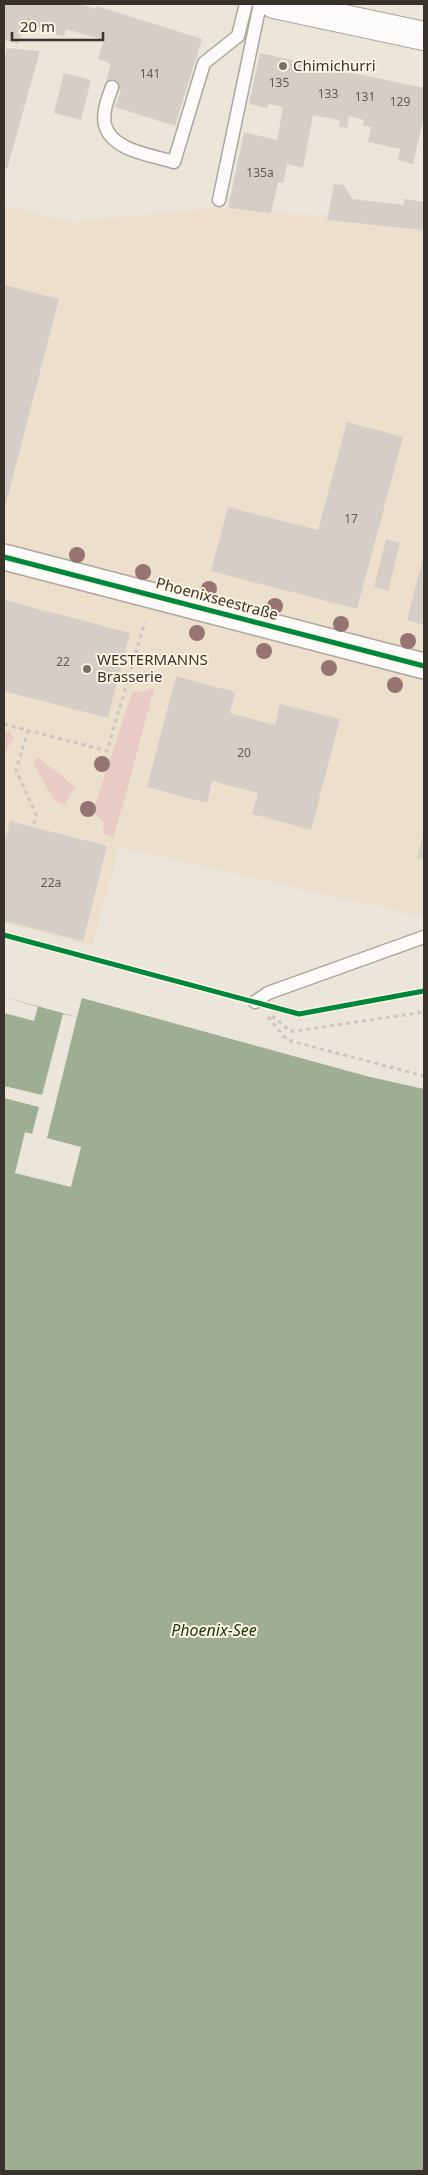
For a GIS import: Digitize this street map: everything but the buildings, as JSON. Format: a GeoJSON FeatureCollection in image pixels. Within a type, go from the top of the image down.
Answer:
{"type":"FeatureCollection","features":[{"type":"Feature","properties":{"kind":"main road"},"geometry":{"type":"LineString","coordinates":[[274,4],[424,36]]}},
{"type":"Feature","properties":{"kind":"street","name":"Phoenixseestraße"},"geometry":{"type":"LineString","coordinates":[[4,557],[424,666]]}},
{"type":"Feature","properties":{"kind":"lane"},"geometry":{"type":"LineString","coordinates":[[112,87],[105,110],[105,125],[112,138],[123,146],[174,162],[204,63],[238,36],[246,4]]}},
{"type":"Feature","properties":{"kind":"lane"},"geometry":{"type":"LineString","coordinates":[[220,200],[260,4]]}},
{"type":"Feature","properties":{"kind":"lane"},"geometry":{"type":"LineString","coordinates":[[255,1002],[268,993],[424,937]]}},
{"type":"Feature","properties":{"kind":"path"},"geometry":{"type":"LineString","coordinates":[[4,724],[108,751],[145,621]]}},
{"type":"Feature","properties":{"kind":"path"},"geometry":{"type":"LineString","coordinates":[[28,730],[16,770],[36,815],[33,827]]}},
{"type":"Feature","properties":{"kind":"path"},"geometry":{"type":"LineString","coordinates":[[4,934],[296,1013]]}},
{"type":"Feature","properties":{"kind":"path"},"geometry":{"type":"LineString","coordinates":[[255,1002],[290,1031],[424,1012]]}},
{"type":"Feature","properties":{"kind":"path"},"geometry":{"type":"LineString","coordinates":[[255,1002],[287,1040],[424,1076]]}},
{"type":"Feature","properties":{"kind":"shaded area"},"geometry":{"type":"Polygon","coordinates":[[[4,205],[68,222],[218,208],[424,223],[424,917],[120,847],[92,946],[4,923],[4,205]]]}},
{"type":"Feature","properties":{"kind":"shaded area"},"geometry":{"type":"Polygon","coordinates":[[[149,688],[154,689],[114,837],[103,834],[104,823],[93,811],[132,693],[148,690],[149,688]]]}},
{"type":"Feature","properties":{"kind":"shaded area"},"geometry":{"type":"Polygon","coordinates":[[[4,732],[10,732],[14,739],[4,753],[4,732]]]}},
{"type":"Feature","properties":{"kind":"shaded area"},"geometry":{"type":"Polygon","coordinates":[[[38,757],[75,787],[65,804],[54,801],[34,763],[38,757]]]}},
{"type":"Feature","properties":{"kind":"water","name":"Phoenix-See"},"geometry":{"type":"Polygon","coordinates":[[[4,997],[77,1017],[82,998],[370,1077],[424,1089],[424,2171],[4,2171],[4,997]]]}},
{"type":"Feature","properties":{"kind":"pier"},"geometry":{"type":"Polygon","coordinates":[[[4,997],[38,1007],[34,1021],[4,1013],[4,997]]]}},
{"type":"Feature","properties":{"kind":"pier"},"geometry":{"type":"Polygon","coordinates":[[[63,1014],[77,1017],[47,1138],[81,1147],[71,1187],[15,1173],[25,1132],[32,1134],[39,1107],[4,1098],[4,1086],[42,1095],[63,1014]]]}},
{"type":"Feature","properties":{"kind":"cycle path"},"geometry":{"type":"LineString","coordinates":[[4,557],[424,666]]}},
{"type":"Feature","properties":{"kind":"cycle path"},"geometry":{"type":"LineString","coordinates":[[4,935],[299,1014],[424,991]]}},
{"type":"Feature","properties":{"kind":"place","name":"Chimichurri"},"geometry":{"type":"Point","coordinates":[283,66]}},
{"type":"Feature","properties":{"kind":"place","name":"WESTERMANNS Brasserie"},"geometry":{"type":"Point","coordinates":[87,669]}}]}
